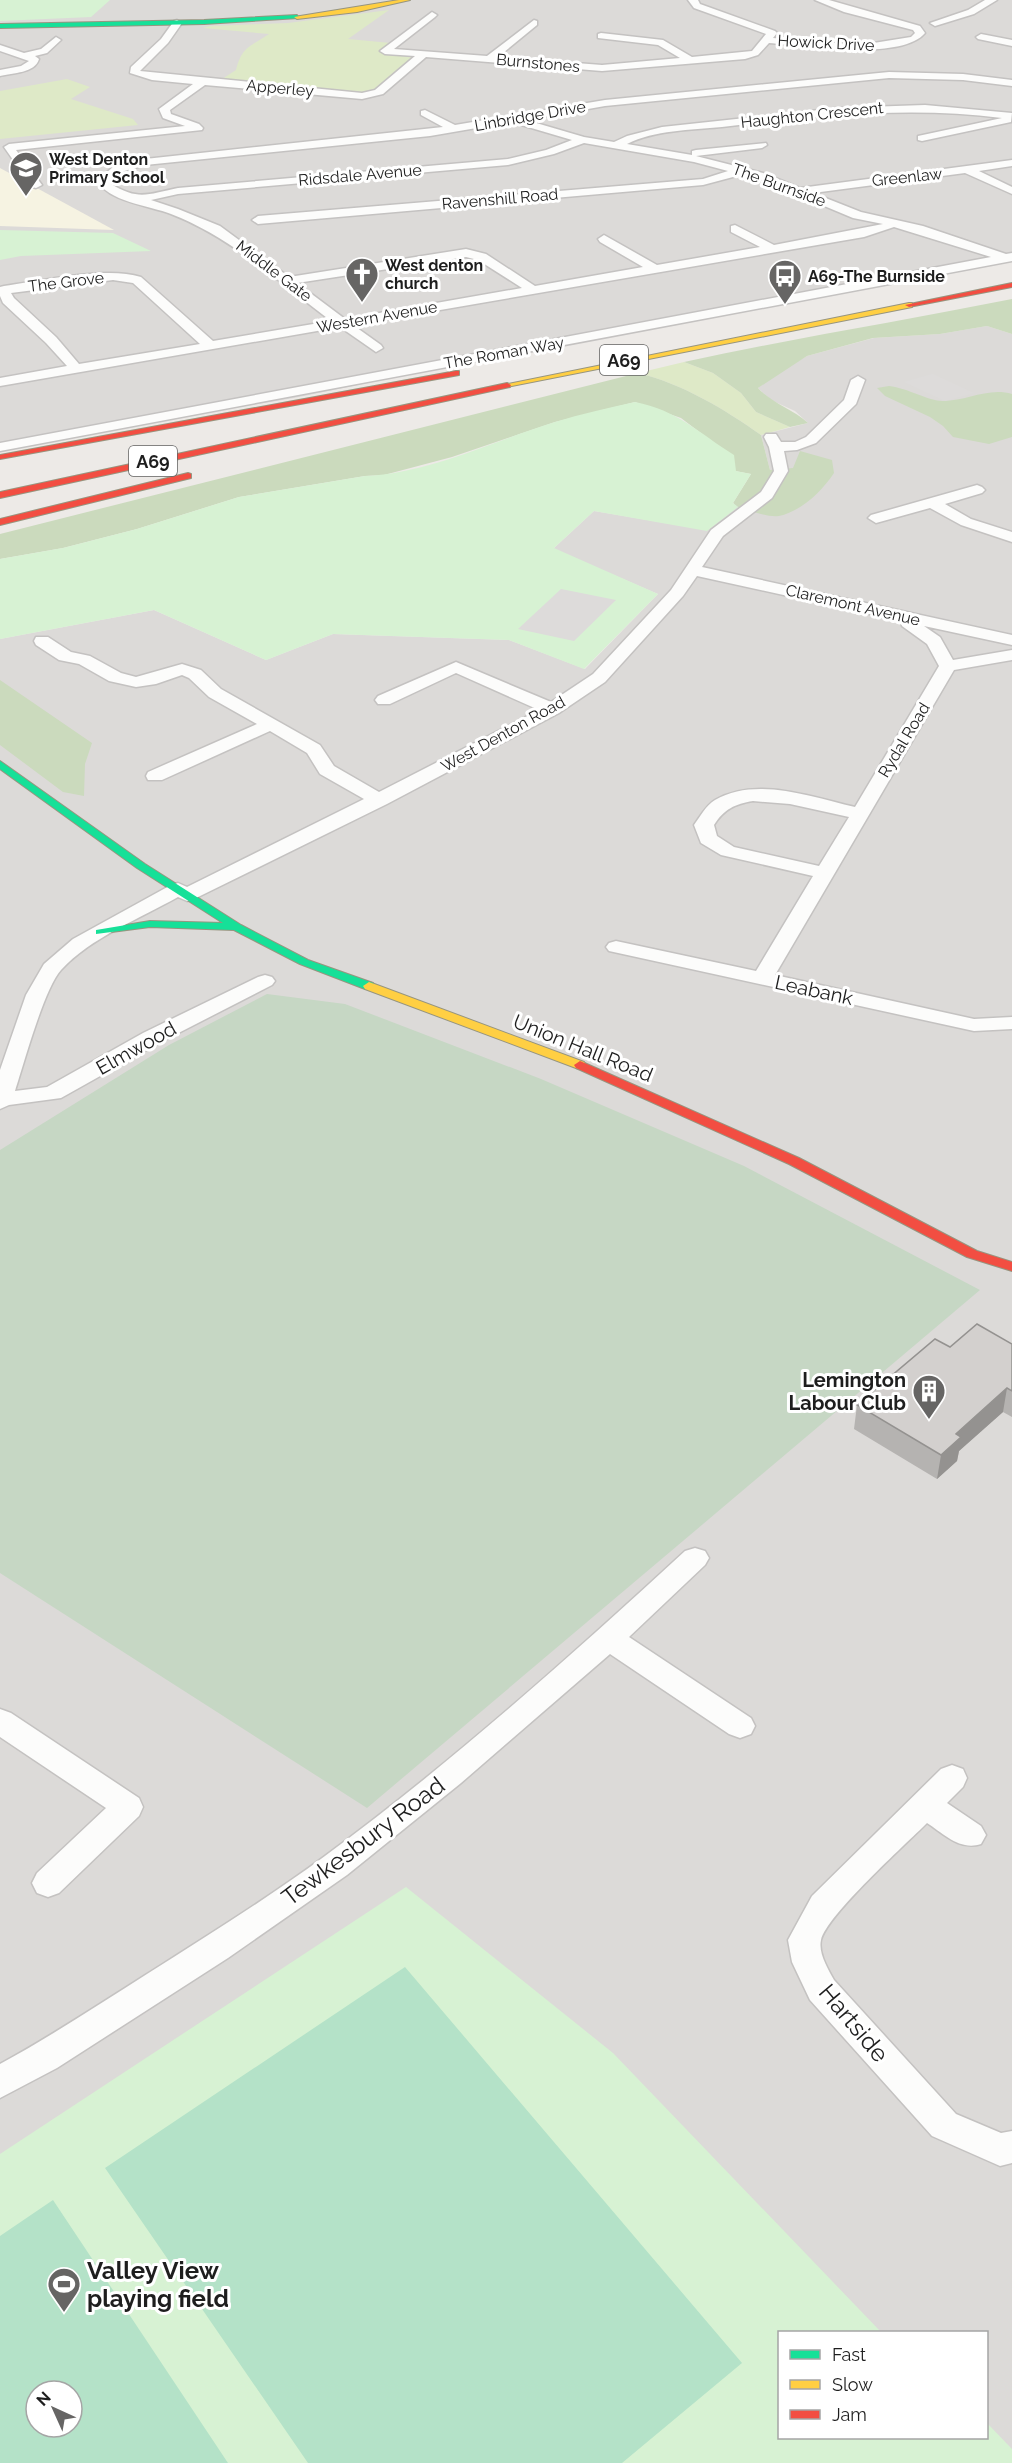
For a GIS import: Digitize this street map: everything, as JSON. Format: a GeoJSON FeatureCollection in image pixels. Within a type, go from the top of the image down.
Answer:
{"type":"FeatureCollection","features":[{"type":"Feature","properties":{"kind":"main road"},"geometry":{"type":"LineString","coordinates":[[0,24],[177,21],[283,16],[386,0]]}},
{"type":"Feature","properties":{"kind":"main road"},"geometry":{"type":"LineString","coordinates":[[177,21],[244,22],[313,17],[407,0]]}},
{"type":"Feature","properties":{"kind":"main road"},"geometry":{"type":"LineString","coordinates":[[738,325],[1012,273]]}},
{"type":"Feature","properties":{"kind":"main road","name":"A69"},"geometry":{"type":"LineString","coordinates":[[0,495],[580,369],[1012,285]]}},
{"type":"Feature","properties":{"kind":"main road"},"geometry":{"type":"LineString","coordinates":[[436,415],[619,370],[944,298]]}},
{"type":"Feature","properties":{"kind":"main road","name":"A69"},"geometry":{"type":"LineString","coordinates":[[0,457],[656,340],[0,482]]}},
{"type":"Feature","properties":{"kind":"main road"},"geometry":{"type":"LineString","coordinates":[[0,522],[207,471]]}},
{"type":"Feature","properties":{"kind":"main road","name":"Union Hall Road"},"geometry":{"type":"LineString","coordinates":[[0,764],[141,866],[237,927],[304,962],[596,1071],[794,1161],[972,1254],[1012,1267]]}},
{"type":"Feature","properties":{"kind":"main road"},"geometry":{"type":"LineString","coordinates":[[100,932],[128,924],[163,922],[237,927]]}},
{"type":"Feature","properties":{"kind":"street"},"geometry":{"type":"LineString","coordinates":[[693,0],[697,6],[767,30],[772,33],[767,40]]}},
{"type":"Feature","properties":{"kind":"street","name":"Howick Drive"},"geometry":{"type":"LineString","coordinates":[[767,40],[861,48],[915,39],[920,33],[917,28],[820,0]]}},
{"type":"Feature","properties":{"kind":"street"},"geometry":{"type":"LineString","coordinates":[[935,23],[971,12],[992,0]]}},
{"type":"Feature","properties":{"kind":"street"},"geometry":{"type":"LineString","coordinates":[[836,6],[865,2]]}},
{"type":"Feature","properties":{"kind":"street","name":"Burnstones"},"geometry":{"type":"LineString","coordinates":[[432,15],[385,51],[602,68],[745,56],[755,53],[767,40]]}},
{"type":"Feature","properties":{"kind":"street","name":"Apperley"},"geometry":{"type":"LineString","coordinates":[[177,21],[165,41],[135,69],[135,72],[152,77],[362,96],[379,92],[424,54]]}},
{"type":"Feature","properties":{"kind":"street"},"geometry":{"type":"LineString","coordinates":[[489,59],[534,23]]}},
{"type":"Feature","properties":{"kind":"street","name":"Burnstones"},"geometry":{"type":"LineString","coordinates":[[601,36],[660,42],[691,61]]}},
{"type":"Feature","properties":{"kind":"street"},"geometry":{"type":"LineString","coordinates":[[981,37],[1012,43]]}},
{"type":"Feature","properties":{"kind":"street"},"geometry":{"type":"LineString","coordinates":[[26,55],[44,51],[56,40]]}},
{"type":"Feature","properties":{"kind":"street"},"geometry":{"type":"LineString","coordinates":[[0,48],[34,59],[33,63],[24,68],[0,73]]}},
{"type":"Feature","properties":{"kind":"street"},"geometry":{"type":"LineString","coordinates":[[944,64],[963,77]]}},
{"type":"Feature","properties":{"kind":"street","name":"Linbridge Drive"},"geometry":{"type":"LineString","coordinates":[[141,202],[106,186],[104,180],[107,175],[206,137],[401,141],[454,129],[604,103],[855,78],[914,75],[963,77],[1012,83]]}},
{"type":"Feature","properties":{"kind":"street"},"geometry":{"type":"LineString","coordinates":[[202,82],[164,109],[167,116],[206,137]]}},
{"type":"Feature","properties":{"kind":"street","name":"Haughton Crescent"},"geometry":{"type":"LineString","coordinates":[[615,146],[631,138],[662,130],[883,108],[942,107],[1012,117]]}},
{"type":"Feature","properties":{"kind":"street"},"geometry":{"type":"LineString","coordinates":[[424,113],[454,129]]}},
{"type":"Feature","properties":{"kind":"street"},"geometry":{"type":"LineString","coordinates":[[922,138],[992,125],[1012,117]]}},
{"type":"Feature","properties":{"kind":"street","name":"The Burnside"},"geometry":{"type":"LineString","coordinates":[[510,119],[583,140],[738,169],[801,191],[857,215],[893,222],[1010,258]]}},
{"type":"Feature","properties":{"kind":"street"},"geometry":{"type":"LineString","coordinates":[[36,185],[9,147],[206,137]]}},
{"type":"Feature","properties":{"kind":"street","name":"Ridsdale Avenue"},"geometry":{"type":"LineString","coordinates":[[141,202],[178,191],[335,182],[421,166],[508,162],[550,152],[583,140]]}},
{"type":"Feature","properties":{"kind":"street"},"geometry":{"type":"LineString","coordinates":[[677,156],[762,146]]}},
{"type":"Feature","properties":{"kind":"street","name":"Greenlaw"},"geometry":{"type":"LineString","coordinates":[[801,191],[1012,163]]}},
{"type":"Feature","properties":{"kind":"street","name":"Ravenshill Road"},"geometry":{"type":"LineString","coordinates":[[258,219],[353,207],[703,182],[729,175],[738,169]]}},
{"type":"Feature","properties":{"kind":"street"},"geometry":{"type":"LineString","coordinates":[[968,170],[1012,191]]}},
{"type":"Feature","properties":{"kind":"street","name":"Middle Gate"},"geometry":{"type":"LineString","coordinates":[[141,202],[199,220],[232,239],[376,348]]}},
{"type":"Feature","properties":{"kind":"street","name":"Western Avenue"},"geometry":{"type":"LineString","coordinates":[[0,382],[864,233],[887,227],[893,222]]}},
{"type":"Feature","properties":{"kind":"street"},"geometry":{"type":"LineString","coordinates":[[735,229],[772,249]]}},
{"type":"Feature","properties":{"kind":"street"},"geometry":{"type":"LineString","coordinates":[[604,238],[655,269]]}},
{"type":"Feature","properties":{"kind":"street"},"geometry":{"type":"LineString","coordinates":[[287,281],[466,254],[482,257],[533,290]]}},
{"type":"Feature","properties":{"kind":"street","name":"The Roman Way"},"geometry":{"type":"LineString","coordinates":[[0,447],[1010,258]]}},
{"type":"Feature","properties":{"kind":"street","name":"The Grove"},"geometry":{"type":"LineString","coordinates":[[76,369],[51,340],[8,300],[2,289],[112,276],[129,277],[137,280],[210,346]]}},
{"type":"Feature","properties":{"kind":"street","name":"West Denton Road"},"geometry":{"type":"LineString","coordinates":[[1,1101],[37,995],[51,968],[80,943],[182,892],[380,800],[553,709],[599,678],[677,593],[717,533],[767,495],[781,471],[773,442],[797,446],[811,440],[851,401],[858,380]]}},
{"type":"Feature","properties":{"kind":"street"},"geometry":{"type":"LineString","coordinates":[[876,518],[977,490]]}},
{"type":"Feature","properties":{"kind":"street"},"geometry":{"type":"LineString","coordinates":[[932,503],[966,522],[1012,537]]}},
{"type":"Feature","properties":{"kind":"street","name":"Claremont Avenue"},"geometry":{"type":"LineString","coordinates":[[693,570],[1012,640]]}},
{"type":"Feature","properties":{"kind":"street"},"geometry":{"type":"LineString","coordinates":[[901,617],[934,641],[948,666],[1012,655]]}},
{"type":"Feature","properties":{"kind":"street"},"geometry":{"type":"LineString","coordinates":[[42,641],[65,656],[84,660],[116,678],[136,682],[150,680],[182,669],[195,674],[215,693],[314,749],[327,770],[380,800]]}},
{"type":"Feature","properties":{"kind":"street","name":"Rydal Road"},"geometry":{"type":"LineString","coordinates":[[762,979],[948,666]]}},
{"type":"Feature","properties":{"kind":"street"},"geometry":{"type":"LineString","coordinates":[[384,700],[456,667],[553,709]]}},
{"type":"Feature","properties":{"kind":"street"},"geometry":{"type":"LineString","coordinates":[[154,776],[271,724]]}},
{"type":"Feature","properties":{"kind":"street"},"geometry":{"type":"LineString","coordinates":[[825,873],[728,851],[708,839],[704,825],[720,804],[744,796],[774,796],[860,814]]}},
{"type":"Feature","properties":{"kind":"street","name":"Leabank"},"geometry":{"type":"LineString","coordinates":[[616,948],[974,1026],[1012,1023]]}},
{"type":"Feature","properties":{"kind":"street","name":"Elmwood"},"geometry":{"type":"LineString","coordinates":[[1,1101],[53,1093],[150,1038],[265,981]]}},
{"type":"Feature","properties":{"kind":"street","name":"Tewkesbury Road"},"geometry":{"type":"LineString","coordinates":[[0,2082],[45,2057],[216,1948],[336,1866],[450,1774],[609,1638],[695,1558]]}},
{"type":"Feature","properties":{"kind":"street"},"geometry":{"type":"LineString","coordinates":[[609,1638],[740,1726]]}},
{"type":"Feature","properties":{"kind":"street"},"geometry":{"type":"LineString","coordinates":[[4,1729],[128,1807],[48,1883]]}},
{"type":"Feature","properties":{"kind":"street","name":"Hartside"},"geometry":{"type":"LineString","coordinates":[[952,1778],[823,1906],[804,1940],[808,1962],[822,1990],[944,2125],[1000,2150],[1012,2147]]}},
{"type":"Feature","properties":{"kind":"street"},"geometry":{"type":"LineString","coordinates":[[926,1805],[970,1835]]}},
{"type":"Feature","properties":{"kind":"shaded area"},"geometry":{"type":"Polygon","coordinates":[[[0,0],[1012,0],[1012,252],[294,398],[0,447],[0,0]]]}},
{"type":"Feature","properties":{"kind":"shaded area","name":"West Denton Primary School"},"geometry":{"type":"Polygon","coordinates":[[[0,168],[114,230],[0,226],[0,168]]]}},
{"type":"Feature","properties":{"kind":"shaded area"},"geometry":{"type":"Polygon","coordinates":[[[987,326],[1012,334],[1012,2463],[0,2463],[0,639],[154,610],[266,660],[333,634],[509,640],[585,669],[658,594],[553,549],[594,511],[707,530],[770,470],[761,435],[808,423],[795,411],[771,400],[758,388],[776,374],[807,356],[874,338],[940,334],[987,326]]]}},
{"type":"Feature","properties":{"kind":"shaded area"},"geometry":{"type":"Polygon","coordinates":[[[932,374],[974,393],[945,401],[904,382],[932,374]]]}},
{"type":"Feature","properties":{"kind":"shaded area"},"geometry":{"type":"Polygon","coordinates":[[[561,589],[616,600],[574,641],[518,629],[561,589]]]}},
{"type":"Feature","properties":{"kind":"green space"},"geometry":{"type":"Polygon","coordinates":[[[0,0],[110,0],[91,17],[0,21],[0,0]]]}},
{"type":"Feature","properties":{"kind":"green space"},"geometry":{"type":"Polygon","coordinates":[[[389,10],[348,39],[391,43],[380,51],[416,55],[376,91],[361,94],[219,81],[236,70],[244,51],[269,34],[203,28],[288,23],[389,10]]]}},
{"type":"Feature","properties":{"kind":"green space"},"geometry":{"type":"Polygon","coordinates":[[[67,79],[90,87],[71,99],[133,119],[138,125],[0,139],[0,91],[67,79]]]}},
{"type":"Feature","properties":{"kind":"green space"},"geometry":{"type":"Polygon","coordinates":[[[0,230],[113,233],[151,251],[21,256],[0,260],[0,230]]]}},
{"type":"Feature","properties":{"kind":"green space"},"geometry":{"type":"Polygon","coordinates":[[[1012,299],[1012,334],[987,326],[940,334],[873,338],[807,356],[758,388],[808,423],[790,427],[756,412],[741,393],[713,373],[684,362],[766,345],[1012,299]]]}},
{"type":"Feature","properties":{"kind":"green space"},"geometry":{"type":"Polygon","coordinates":[[[684,362],[713,373],[741,393],[756,412],[790,427],[761,435],[702,398],[638,373],[684,362]]]}},
{"type":"Feature","properties":{"kind":"green space"},"geometry":{"type":"Polygon","coordinates":[[[638,373],[702,398],[761,435],[770,470],[793,468],[800,451],[832,460],[834,473],[824,487],[796,510],[779,516],[770,516],[738,507],[733,503],[751,474],[735,471],[706,437],[681,418],[635,402],[555,422],[452,457],[384,475],[365,476],[239,497],[137,529],[63,548],[0,559],[0,534],[638,373]]]}},
{"type":"Feature","properties":{"kind":"green space"},"geometry":{"type":"Polygon","coordinates":[[[889,386],[943,401],[994,392],[1012,394],[1012,437],[989,444],[953,437],[930,417],[885,396],[877,388],[889,386]]]}},
{"type":"Feature","properties":{"kind":"green space"},"geometry":{"type":"Polygon","coordinates":[[[635,402],[676,416],[734,455],[736,471],[751,474],[733,503],[738,507],[707,531],[594,511],[554,548],[658,594],[584,669],[509,640],[333,634],[266,660],[154,610],[0,639],[0,559],[63,548],[137,529],[239,497],[413,469],[437,463],[555,422],[635,402]]]}},
{"type":"Feature","properties":{"kind":"green space"},"geometry":{"type":"Polygon","coordinates":[[[0,680],[92,743],[85,764],[84,796],[63,792],[0,745],[0,680]]]}},
{"type":"Feature","properties":{"kind":"green space"},"geometry":{"type":"Polygon","coordinates":[[[267,994],[345,1004],[541,1079],[744,1166],[980,1290],[367,1808],[0,1573],[0,1150],[169,1045],[267,994]]]}},
{"type":"Feature","properties":{"kind":"green space"},"geometry":{"type":"Polygon","coordinates":[[[406,1887],[613,2053],[880,2331],[778,2331],[778,2439],[988,2439],[988,2424],[1012,2449],[1012,2463],[0,2463],[0,2154],[406,1887]]]}},
{"type":"Feature","properties":{"kind":"green space"},"geometry":{"type":"Polygon","coordinates":[[[405,1967],[742,2363],[622,2463],[308,2463],[105,2168],[405,1967]]]}},
{"type":"Feature","properties":{"kind":"green space","name":"Valley View playing field"},"geometry":{"type":"Polygon","coordinates":[[[53,2200],[228,2463],[0,2463],[0,2236],[53,2200]]]}},
{"type":"Feature","properties":{"kind":"building","name":"Lemington Labour Club"},"geometry":{"type":"Polygon","coordinates":[[[977,1324],[1012,1344],[1012,1391],[1007,1388],[956,1434],[961,1437],[941,1455],[857,1405],[935,1339],[950,1347],[977,1324]]]}},
{"type":"Feature","properties":{"kind":"traffic: fast"},"geometry":{"type":"LineString","coordinates":[[0,26],[204,22],[297,17]]}},
{"type":"Feature","properties":{"kind":"traffic: fast"},"geometry":{"type":"LineString","coordinates":[[0,764],[141,866],[237,927],[304,962],[369,986]]}},
{"type":"Feature","properties":{"kind":"traffic: fast"},"geometry":{"type":"LineString","coordinates":[[100,932],[150,924],[233,927]]}},
{"type":"Feature","properties":{"kind":"traffic: slow"},"geometry":{"type":"LineString","coordinates":[[297,17],[357,10],[407,0]]}},
{"type":"Feature","properties":{"kind":"traffic: slow"},"geometry":{"type":"LineString","coordinates":[[507,385],[909,305]]}},
{"type":"Feature","properties":{"kind":"traffic: slow"},"geometry":{"type":"LineString","coordinates":[[369,986],[580,1065]]}},
{"type":"Feature","properties":{"kind":"traffic: jam"},"geometry":{"type":"LineString","coordinates":[[909,305],[1012,285]]}},
{"type":"Feature","properties":{"kind":"traffic: jam"},"geometry":{"type":"LineString","coordinates":[[0,457],[456,373]]}},
{"type":"Feature","properties":{"kind":"traffic: jam"},"geometry":{"type":"LineString","coordinates":[[0,495],[507,385]]}},
{"type":"Feature","properties":{"kind":"traffic: jam"},"geometry":{"type":"LineString","coordinates":[[0,522],[188,476]]}},
{"type":"Feature","properties":{"kind":"traffic: jam"},"geometry":{"type":"LineString","coordinates":[[580,1065],[794,1161],[972,1254],[1012,1267]]}},
{"type":"Feature","properties":{"kind":"place","name":"West Denton Primary School"},"geometry":{"type":"Point","coordinates":[26,197]}},
{"type":"Feature","properties":{"kind":"place","name":"West denton church"},"geometry":{"type":"Point","coordinates":[362,303]}},
{"type":"Feature","properties":{"kind":"place","name":"A69-The Burnside"},"geometry":{"type":"Point","coordinates":[785,305]}},
{"type":"Feature","properties":{"kind":"place","name":"Lemington Labour Club"},"geometry":{"type":"Point","coordinates":[929,1420]}},
{"type":"Feature","properties":{"kind":"place","name":"Valley View playing field"},"geometry":{"type":"Point","coordinates":[64,2313]}}]}
